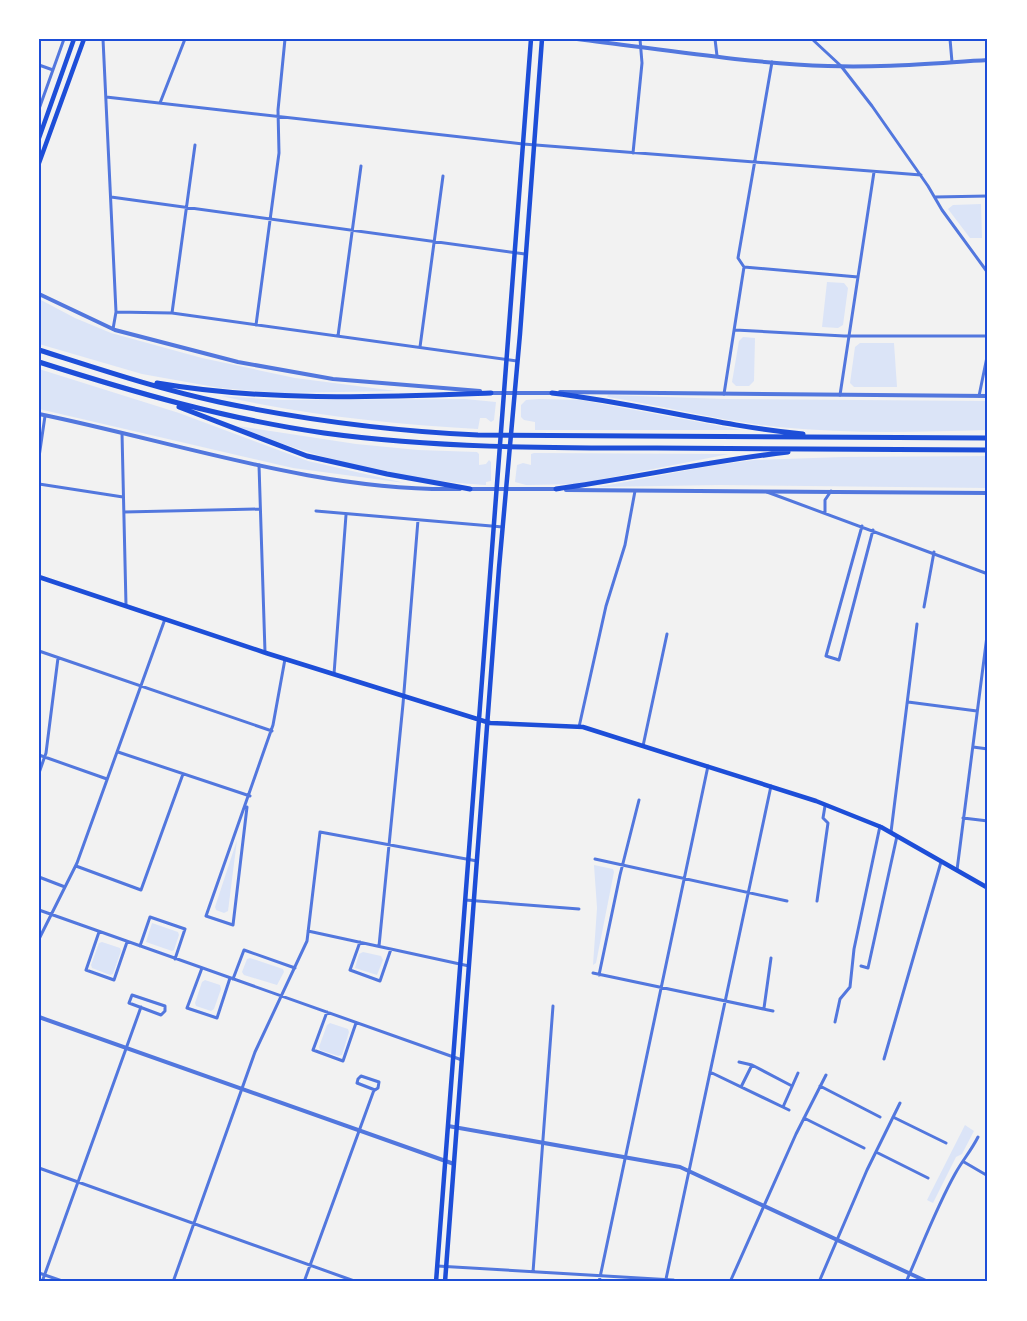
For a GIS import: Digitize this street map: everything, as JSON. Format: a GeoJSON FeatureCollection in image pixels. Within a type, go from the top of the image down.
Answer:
{"type":"FeatureCollection","features":[{"type":"Feature","properties":{"kind":"highway"},"geometry":{"type":"LineString","coordinates":[[39,350],[131,379],[219,402],[298,417],[392,429],[535,436],[988,438]]}},
{"type":"Feature","properties":{"kind":"highway"},"geometry":{"type":"LineString","coordinates":[[39,362],[164,400],[237,417],[321,432],[398,441],[477,447],[534,448],[988,450]]}},
{"type":"Feature","properties":{"kind":"highway"},"geometry":{"type":"LineString","coordinates":[[131,379],[203,390],[269,396],[405,396],[490,393]]}},
{"type":"Feature","properties":{"kind":"highway"},"geometry":{"type":"LineString","coordinates":[[552,393],[588,397],[743,426],[838,438]]}},
{"type":"Feature","properties":{"kind":"highway"},"geometry":{"type":"LineString","coordinates":[[164,400],[307,456],[470,489]]}},
{"type":"Feature","properties":{"kind":"highway"},"geometry":{"type":"LineString","coordinates":[[556,489],[739,458],[815,449]]}},
{"type":"Feature","properties":{"kind":"main road"},"geometry":{"type":"LineString","coordinates":[[39,138],[74,39]]}},
{"type":"Feature","properties":{"kind":"main road"},"geometry":{"type":"LineString","coordinates":[[39,163],[84,39]]}},
{"type":"Feature","properties":{"kind":"main road"},"geometry":{"type":"LineString","coordinates":[[436,1282],[531,39]]}},
{"type":"Feature","properties":{"kind":"main road"},"geometry":{"type":"LineString","coordinates":[[445,1282],[542,39]]}},
{"type":"Feature","properties":{"kind":"main road"},"geometry":{"type":"LineString","coordinates":[[39,577],[265,653],[487,723],[579,727],[771,786],[880,826],[988,888]]}},
{"type":"Feature","properties":{"kind":"street"},"geometry":{"type":"LineString","coordinates":[[39,109],[64,39]]}},
{"type":"Feature","properties":{"kind":"street"},"geometry":{"type":"LineString","coordinates":[[103,39],[116,312],[113,329]]}},
{"type":"Feature","properties":{"kind":"street"},"geometry":{"type":"LineString","coordinates":[[160,103],[185,39]]}},
{"type":"Feature","properties":{"kind":"street"},"geometry":{"type":"LineString","coordinates":[[256,325],[279,153],[279,116],[285,39]]}},
{"type":"Feature","properties":{"kind":"street"},"geometry":{"type":"LineString","coordinates":[[577,39],[772,62],[841,66],[988,60]]}},
{"type":"Feature","properties":{"kind":"street"},"geometry":{"type":"LineString","coordinates":[[633,153],[642,63],[640,39]]}},
{"type":"Feature","properties":{"kind":"street"},"geometry":{"type":"LineString","coordinates":[[715,39],[717,56]]}},
{"type":"Feature","properties":{"kind":"street"},"geometry":{"type":"LineString","coordinates":[[812,39],[841,66],[921,175],[942,210],[988,273]]}},
{"type":"Feature","properties":{"kind":"street"},"geometry":{"type":"LineString","coordinates":[[950,39],[952,62]]}},
{"type":"Feature","properties":{"kind":"street"},"geometry":{"type":"LineString","coordinates":[[724,394],[744,267],[738,258],[772,62]]}},
{"type":"Feature","properties":{"kind":"street"},"geometry":{"type":"LineString","coordinates":[[39,65],[53,70]]}},
{"type":"Feature","properties":{"kind":"street"},"geometry":{"type":"LineString","coordinates":[[106,97],[523,144],[921,175]]}},
{"type":"Feature","properties":{"kind":"street"},"geometry":{"type":"LineString","coordinates":[[172,313],[195,145]]}},
{"type":"Feature","properties":{"kind":"street"},"geometry":{"type":"LineString","coordinates":[[338,336],[361,166]]}},
{"type":"Feature","properties":{"kind":"street"},"geometry":{"type":"LineString","coordinates":[[840,395],[874,172]]}},
{"type":"Feature","properties":{"kind":"street"},"geometry":{"type":"LineString","coordinates":[[420,348],[443,176]]}},
{"type":"Feature","properties":{"kind":"street"},"geometry":{"type":"LineString","coordinates":[[935,197],[988,196]]}},
{"type":"Feature","properties":{"kind":"street"},"geometry":{"type":"LineString","coordinates":[[111,197],[525,254]]}},
{"type":"Feature","properties":{"kind":"street"},"geometry":{"type":"LineString","coordinates":[[744,267],[858,277]]}},
{"type":"Feature","properties":{"kind":"street"},"geometry":{"type":"LineString","coordinates":[[39,294],[113,329],[210,356],[293,373],[381,384],[490,393],[585,391],[988,396]]}},
{"type":"Feature","properties":{"kind":"street"},"geometry":{"type":"LineString","coordinates":[[116,312],[172,313],[517,361]]}},
{"type":"Feature","properties":{"kind":"street"},"geometry":{"type":"LineString","coordinates":[[734,330],[849,336],[988,336]]}},
{"type":"Feature","properties":{"kind":"street"},"geometry":{"type":"LineString","coordinates":[[979,396],[988,352]]}},
{"type":"Feature","properties":{"kind":"street"},"geometry":{"type":"LineString","coordinates":[[39,414],[259,465],[387,486],[498,490],[988,493]]}},
{"type":"Feature","properties":{"kind":"street"},"geometry":{"type":"LineString","coordinates":[[39,457],[45,416]]}},
{"type":"Feature","properties":{"kind":"street"},"geometry":{"type":"LineString","coordinates":[[122,432],[126,605]]}},
{"type":"Feature","properties":{"kind":"street"},"geometry":{"type":"LineString","coordinates":[[259,465],[265,653]]}},
{"type":"Feature","properties":{"kind":"street"},"geometry":{"type":"LineString","coordinates":[[39,484],[123,497]]}},
{"type":"Feature","properties":{"kind":"street"},"geometry":{"type":"LineString","coordinates":[[579,727],[606,606],[625,544],[635,491]]}},
{"type":"Feature","properties":{"kind":"street"},"geometry":{"type":"LineString","coordinates":[[764,491],[934,552],[988,574]]}},
{"type":"Feature","properties":{"kind":"street"},"geometry":{"type":"LineString","coordinates":[[825,513],[825,500],[832,491]]}},
{"type":"Feature","properties":{"kind":"street"},"geometry":{"type":"LineString","coordinates":[[124,512],[260,508]]}},
{"type":"Feature","properties":{"kind":"street"},"geometry":{"type":"LineString","coordinates":[[316,511],[503,527]]}},
{"type":"Feature","properties":{"kind":"street"},"geometry":{"type":"LineString","coordinates":[[334,674],[346,514]]}},
{"type":"Feature","properties":{"kind":"street"},"geometry":{"type":"LineString","coordinates":[[379,946],[418,520]]}},
{"type":"Feature","properties":{"kind":"street"},"geometry":{"type":"LineString","coordinates":[[862,526],[826,656],[839,660],[873,530]]}},
{"type":"Feature","properties":{"kind":"street"},"geometry":{"type":"LineString","coordinates":[[924,607],[934,552]]}},
{"type":"Feature","properties":{"kind":"street"},"geometry":{"type":"LineString","coordinates":[[39,939],[76,866],[165,619]]}},
{"type":"Feature","properties":{"kind":"street"},"geometry":{"type":"LineString","coordinates":[[891,832],[917,624]]}},
{"type":"Feature","properties":{"kind":"street"},"geometry":{"type":"LineString","coordinates":[[957,870],[988,628]]}},
{"type":"Feature","properties":{"kind":"street"},"geometry":{"type":"LineString","coordinates":[[642,746],[667,634]]}},
{"type":"Feature","properties":{"kind":"street"},"geometry":{"type":"LineString","coordinates":[[39,651],[272,731]]}},
{"type":"Feature","properties":{"kind":"street"},"geometry":{"type":"LineString","coordinates":[[39,773],[45,757],[58,658]]}},
{"type":"Feature","properties":{"kind":"street"},"geometry":{"type":"LineString","coordinates":[[247,807],[233,925],[206,916],[247,807],[272,731],[285,659]]}},
{"type":"Feature","properties":{"kind":"street"},"geometry":{"type":"LineString","coordinates":[[907,702],[977,711]]}},
{"type":"Feature","properties":{"kind":"street"},"geometry":{"type":"LineString","coordinates":[[972,747],[988,749]]}},
{"type":"Feature","properties":{"kind":"street"},"geometry":{"type":"LineString","coordinates":[[117,751],[250,796]]}},
{"type":"Feature","properties":{"kind":"street"},"geometry":{"type":"LineString","coordinates":[[39,755],[107,779]]}},
{"type":"Feature","properties":{"kind":"street"},"geometry":{"type":"LineString","coordinates":[[598,1282],[708,766]]}},
{"type":"Feature","properties":{"kind":"street"},"geometry":{"type":"LineString","coordinates":[[76,866],[141,890],[183,774]]}},
{"type":"Feature","properties":{"kind":"street"},"geometry":{"type":"LineString","coordinates":[[666,1279],[771,786]]}},
{"type":"Feature","properties":{"kind":"street"},"geometry":{"type":"LineString","coordinates":[[599,975],[639,800]]}},
{"type":"Feature","properties":{"kind":"street"},"geometry":{"type":"LineString","coordinates":[[817,901],[828,823],[823,818],[825,804]]}},
{"type":"Feature","properties":{"kind":"street"},"geometry":{"type":"LineString","coordinates":[[963,818],[988,821]]}},
{"type":"Feature","properties":{"kind":"street"},"geometry":{"type":"LineString","coordinates":[[835,1022],[840,999],[850,987],[854,948],[880,826]]}},
{"type":"Feature","properties":{"kind":"street"},"geometry":{"type":"LineString","coordinates":[[173,1282],[255,1052],[307,941],[320,832],[477,861]]}},
{"type":"Feature","properties":{"kind":"street"},"geometry":{"type":"LineString","coordinates":[[861,966],[868,968],[897,835]]}},
{"type":"Feature","properties":{"kind":"street"},"geometry":{"type":"LineString","coordinates":[[595,859],[787,901]]}},
{"type":"Feature","properties":{"kind":"street"},"geometry":{"type":"LineString","coordinates":[[884,1059],[941,861]]}},
{"type":"Feature","properties":{"kind":"street"},"geometry":{"type":"LineString","coordinates":[[39,877],[65,887]]}},
{"type":"Feature","properties":{"kind":"street"},"geometry":{"type":"LineString","coordinates":[[465,900],[579,909]]}},
{"type":"Feature","properties":{"kind":"street"},"geometry":{"type":"LineString","coordinates":[[39,910],[462,1060]]}},
{"type":"Feature","properties":{"kind":"street"},"geometry":{"type":"LineString","coordinates":[[140,946],[150,917],[185,929],[175,959]]}},
{"type":"Feature","properties":{"kind":"street"},"geometry":{"type":"LineString","coordinates":[[308,931],[469,966]]}},
{"type":"Feature","properties":{"kind":"street"},"geometry":{"type":"LineString","coordinates":[[99,932],[86,970],[114,980],[128,942]]}},
{"type":"Feature","properties":{"kind":"street"},"geometry":{"type":"LineString","coordinates":[[360,942],[350,970],[380,981],[391,949]]}},
{"type":"Feature","properties":{"kind":"street"},"geometry":{"type":"LineString","coordinates":[[202,968],[188,1008],[216,1018],[244,950],[295,968]]}},
{"type":"Feature","properties":{"kind":"street"},"geometry":{"type":"LineString","coordinates":[[764,1008],[771,958]]}},
{"type":"Feature","properties":{"kind":"street"},"geometry":{"type":"LineString","coordinates":[[593,973],[773,1011]]}},
{"type":"Feature","properties":{"kind":"street"},"geometry":{"type":"LineString","coordinates":[[132,995],[165,1006],[165,1009],[161,1015],[141,1007],[129,1003],[132,995]]}},
{"type":"Feature","properties":{"kind":"street"},"geometry":{"type":"LineString","coordinates":[[533,1272],[553,1006]]}},
{"type":"Feature","properties":{"kind":"street"},"geometry":{"type":"LineString","coordinates":[[42,1282],[141,1007]]}},
{"type":"Feature","properties":{"kind":"street"},"geometry":{"type":"LineString","coordinates":[[327,1012],[313,1050],[343,1061],[356,1023]]}},
{"type":"Feature","properties":{"kind":"street"},"geometry":{"type":"LineString","coordinates":[[39,1017],[453,1164]]}},
{"type":"Feature","properties":{"kind":"street"},"geometry":{"type":"LineString","coordinates":[[739,1062],[752,1065],[792,1086]]}},
{"type":"Feature","properties":{"kind":"street"},"geometry":{"type":"LineString","coordinates":[[741,1087],[752,1065]]}},
{"type":"Feature","properties":{"kind":"street"},"geometry":{"type":"LineString","coordinates":[[710,1072],[789,1110]]}},
{"type":"Feature","properties":{"kind":"street"},"geometry":{"type":"LineString","coordinates":[[783,1107],[798,1073]]}},
{"type":"Feature","properties":{"kind":"street"},"geometry":{"type":"LineString","coordinates":[[730,1282],[796,1134],[826,1075]]}},
{"type":"Feature","properties":{"kind":"street"},"geometry":{"type":"LineString","coordinates":[[304,1282],[374,1090],[378,1089],[379,1082],[361,1076],[358,1078],[357,1083],[374,1090]]}},
{"type":"Feature","properties":{"kind":"street"},"geometry":{"type":"LineString","coordinates":[[820,1086],[880,1117]]}},
{"type":"Feature","properties":{"kind":"street"},"geometry":{"type":"LineString","coordinates":[[819,1282],[867,1170],[900,1103]]}},
{"type":"Feature","properties":{"kind":"street"},"geometry":{"type":"LineString","coordinates":[[893,1117],[946,1143]]}},
{"type":"Feature","properties":{"kind":"street"},"geometry":{"type":"LineString","coordinates":[[804,1118],[864,1148]]}},
{"type":"Feature","properties":{"kind":"street"},"geometry":{"type":"LineString","coordinates":[[448,1126],[680,1167],[928,1282]]}},
{"type":"Feature","properties":{"kind":"street"},"geometry":{"type":"LineString","coordinates":[[906,1282],[939,1206],[978,1137]]}},
{"type":"Feature","properties":{"kind":"street"},"geometry":{"type":"LineString","coordinates":[[876,1152],[928,1178]]}},
{"type":"Feature","properties":{"kind":"street"},"geometry":{"type":"LineString","coordinates":[[964,1162],[988,1176]]}},
{"type":"Feature","properties":{"kind":"street"},"geometry":{"type":"LineString","coordinates":[[39,1168],[357,1282]]}},
{"type":"Feature","properties":{"kind":"street"},"geometry":{"type":"LineString","coordinates":[[437,1266],[666,1279],[678,1282]]}},
{"type":"Feature","properties":{"kind":"street"},"geometry":{"type":"LineString","coordinates":[[39,1273],[65,1282]]}},
{"type":"Feature","properties":{"kind":"shaded area"},"geometry":{"type":"Polygon","coordinates":[[[981,204],[982,238],[970,238],[948,209],[953,205],[981,204]]]}},
{"type":"Feature","properties":{"kind":"shaded area"},"geometry":{"type":"Polygon","coordinates":[[[827,282],[844,283],[848,288],[843,325],[838,328],[822,327],[827,282]]]}},
{"type":"Feature","properties":{"kind":"shaded area"},"geometry":{"type":"Polygon","coordinates":[[[39,299],[75,318],[111,333],[202,358],[295,378],[396,391],[282,393],[220,388],[142,374],[39,344],[39,299]]]}},
{"type":"Feature","properties":{"kind":"shaded area"},"geometry":{"type":"Polygon","coordinates":[[[743,337],[755,338],[754,381],[749,386],[736,386],[732,382],[739,341],[743,337]]]}},
{"type":"Feature","properties":{"kind":"shaded area"},"geometry":{"type":"Polygon","coordinates":[[[860,343],[894,343],[897,387],[854,387],[850,383],[855,347],[860,343]]]}},
{"type":"Feature","properties":{"kind":"shaded area"},"geometry":{"type":"Polygon","coordinates":[[[39,369],[179,413],[308,461],[405,483],[293,468],[39,409],[39,369]]]}},
{"type":"Feature","properties":{"kind":"shaded area"},"geometry":{"type":"Polygon","coordinates":[[[608,395],[725,399],[988,401],[988,430],[857,432],[778,427],[607,397],[608,395]]]}},
{"type":"Feature","properties":{"kind":"shaded area"},"geometry":{"type":"Polygon","coordinates":[[[221,396],[283,400],[465,399],[496,402],[494,420],[491,422],[486,418],[480,418],[478,429],[349,418],[221,396]]]}},
{"type":"Feature","properties":{"kind":"shaded area"},"geometry":{"type":"Polygon","coordinates":[[[526,400],[581,400],[742,430],[535,430],[535,422],[524,420],[521,417],[521,405],[526,400]]]}},
{"type":"Feature","properties":{"kind":"shaded area"},"geometry":{"type":"Polygon","coordinates":[[[237,426],[356,444],[418,450],[477,452],[479,465],[486,464],[489,460],[491,462],[491,481],[486,482],[486,485],[390,473],[328,458],[237,426]]]}},
{"type":"Feature","properties":{"kind":"shaded area"},"geometry":{"type":"Polygon","coordinates":[[[531,454],[729,454],[578,484],[526,485],[515,482],[517,465],[523,463],[531,465],[531,454]]]}},
{"type":"Feature","properties":{"kind":"shaded area"},"geometry":{"type":"Polygon","coordinates":[[[988,456],[988,488],[720,485],[598,487],[754,460],[988,456]]]}},
{"type":"Feature","properties":{"kind":"shaded area"},"geometry":{"type":"Polygon","coordinates":[[[237,840],[228,911],[224,913],[216,910],[215,907],[237,840]]]}},
{"type":"Feature","properties":{"kind":"shaded area"},"geometry":{"type":"Polygon","coordinates":[[[594,865],[613,869],[614,872],[596,963],[593,965],[597,908],[594,865]]]}},
{"type":"Feature","properties":{"kind":"shaded area"},"geometry":{"type":"Polygon","coordinates":[[[152,923],[178,932],[174,950],[146,942],[152,923]]]}},
{"type":"Feature","properties":{"kind":"shaded area"},"geometry":{"type":"Polygon","coordinates":[[[99,943],[120,948],[121,951],[113,974],[110,975],[92,968],[91,965],[99,943]]]}},
{"type":"Feature","properties":{"kind":"shaded area"},"geometry":{"type":"Polygon","coordinates":[[[363,952],[381,956],[383,960],[377,975],[355,968],[359,954],[363,952]]]}},
{"type":"Feature","properties":{"kind":"shaded area"},"geometry":{"type":"Polygon","coordinates":[[[247,959],[283,969],[284,972],[277,985],[244,975],[242,972],[247,959]]]}},
{"type":"Feature","properties":{"kind":"shaded area"},"geometry":{"type":"Polygon","coordinates":[[[205,980],[220,985],[221,989],[214,1009],[211,1011],[196,1006],[195,1003],[202,982],[205,980]]]}},
{"type":"Feature","properties":{"kind":"shaded area"},"geometry":{"type":"Polygon","coordinates":[[[330,1023],[348,1029],[342,1055],[338,1056],[320,1050],[327,1025],[330,1023]]]}},
{"type":"Feature","properties":{"kind":"shaded area"},"geometry":{"type":"Polygon","coordinates":[[[965,1125],[974,1131],[962,1154],[956,1157],[933,1203],[927,1200],[965,1125]]]}}]}
